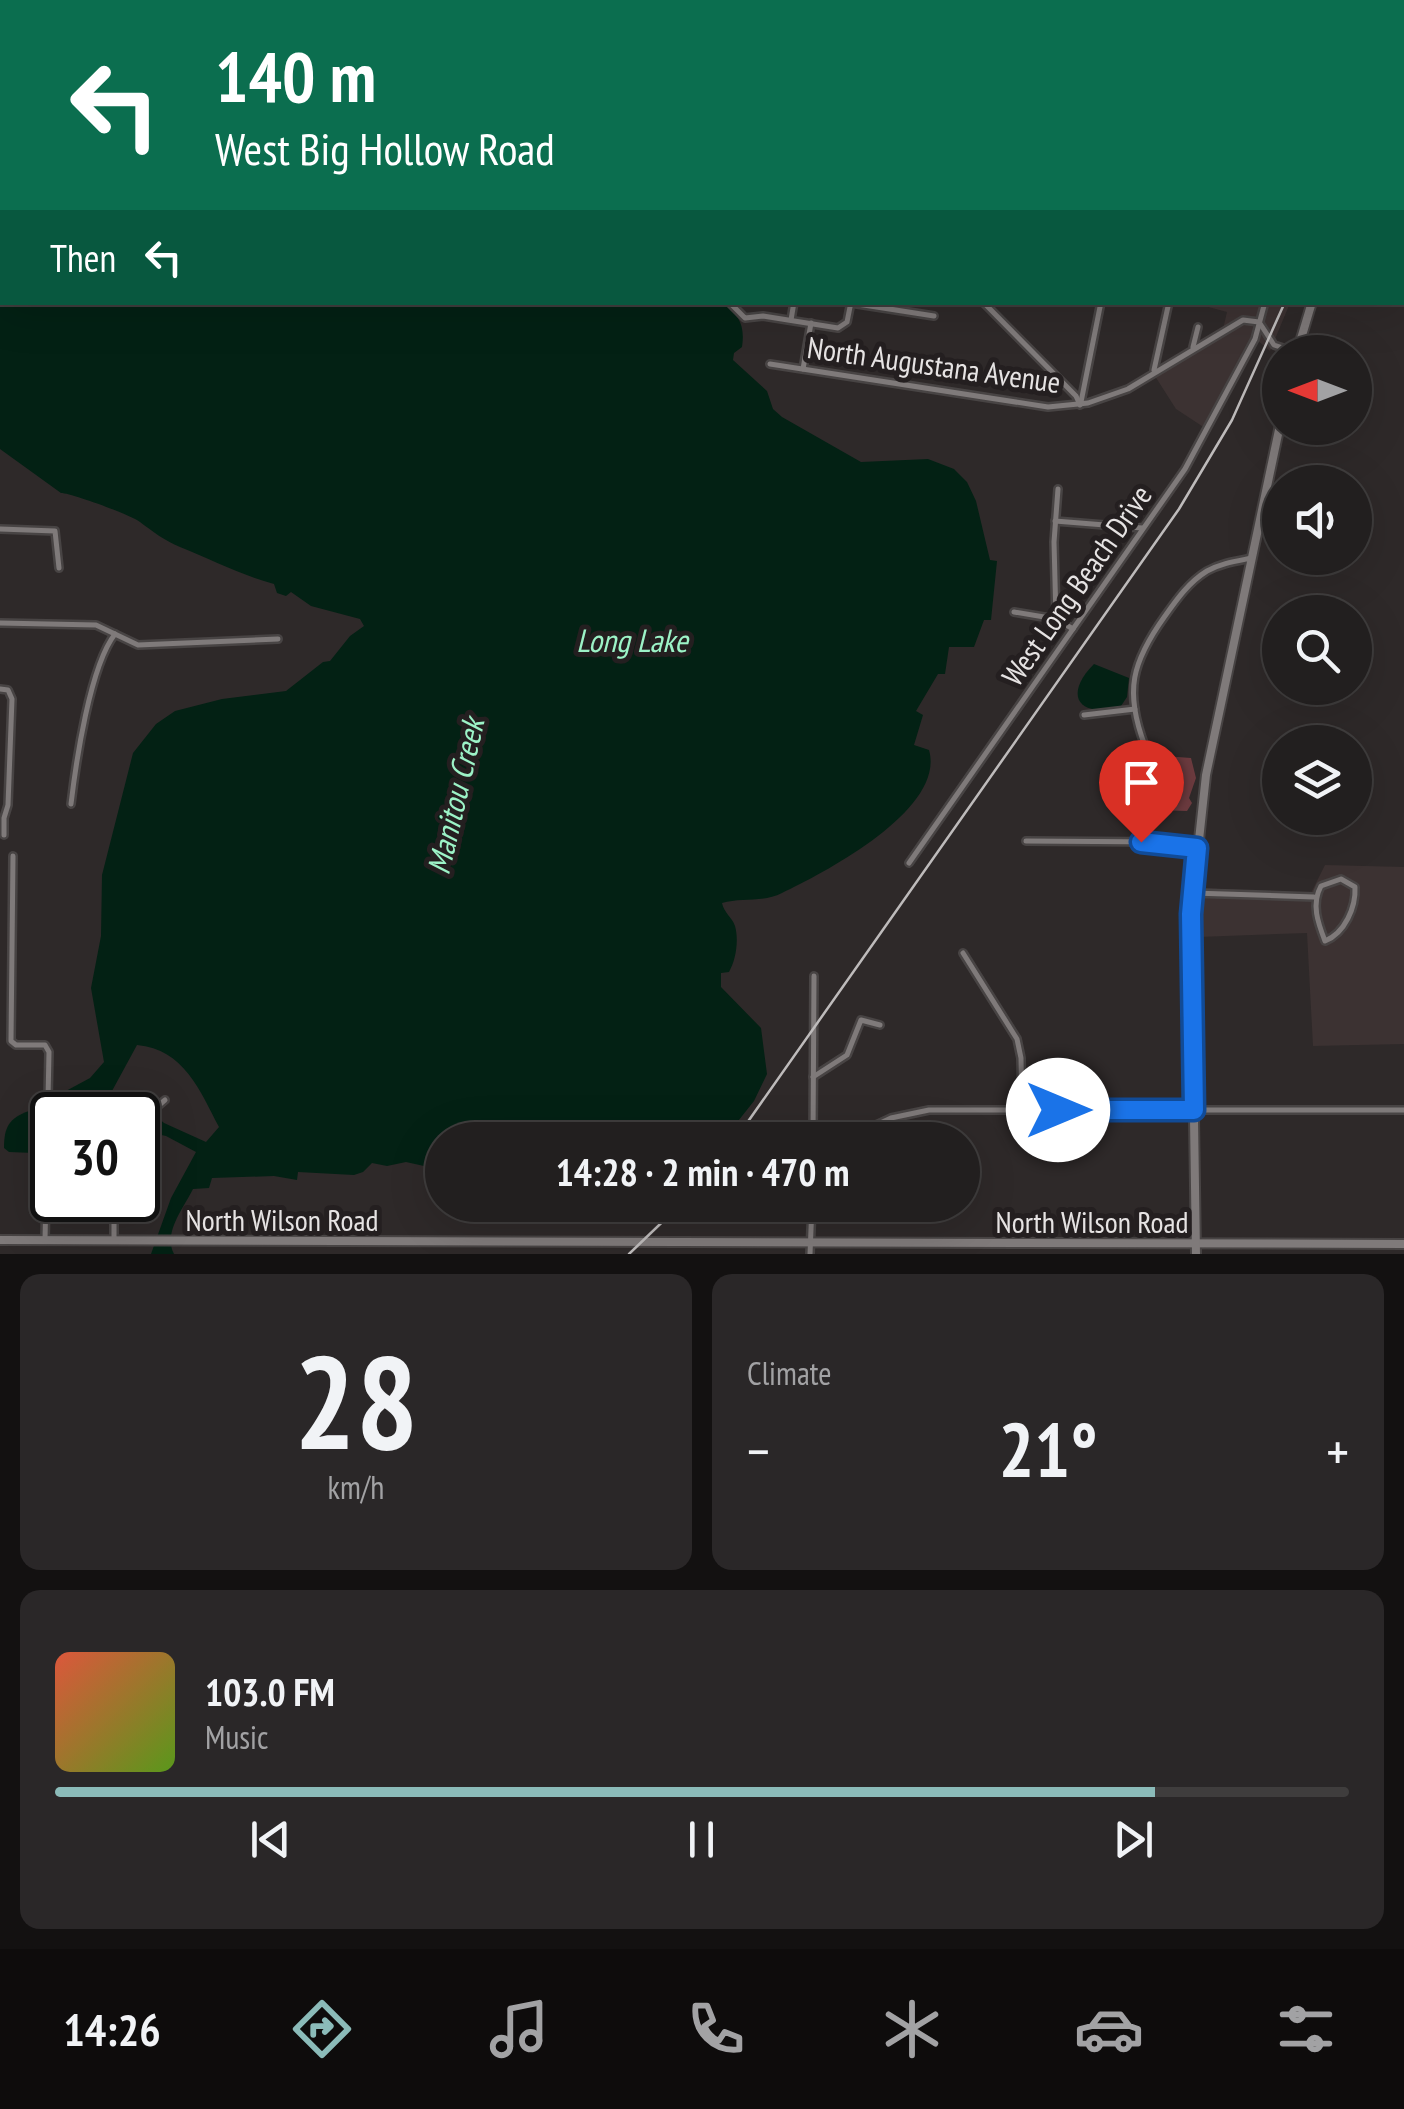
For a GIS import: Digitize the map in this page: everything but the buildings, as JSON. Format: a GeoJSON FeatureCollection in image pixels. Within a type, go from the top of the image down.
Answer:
{"type":"FeatureCollection","features":[{"type":"Feature","properties":{"kind":"street"},"geometry":{"type":"LineString","coordinates":[[732,305],[744,318],[763,316],[843,326],[850,305]]}},
{"type":"Feature","properties":{"kind":"street"},"geometry":{"type":"LineString","coordinates":[[791,320],[794,305]]}},
{"type":"Feature","properties":{"kind":"street"},"geometry":{"type":"LineString","coordinates":[[864,305],[934,316]]}},
{"type":"Feature","properties":{"kind":"street"},"geometry":{"type":"LineString","coordinates":[[986,305],[1076,396],[1080,405]]}},
{"type":"Feature","properties":{"kind":"street"},"geometry":{"type":"LineString","coordinates":[[1080,405],[1100,305]]}},
{"type":"Feature","properties":{"kind":"street"},"geometry":{"type":"LineString","coordinates":[[1153,373],[1167,305]]}},
{"type":"Feature","properties":{"kind":"street","name":"West Long Beach Drive"},"geometry":{"type":"LineString","coordinates":[[910,862],[1208,430],[1255,338],[1263,305]]}},
{"type":"Feature","properties":{"kind":"street"},"geometry":{"type":"LineString","coordinates":[[1301,335],[1311,305]]}},
{"type":"Feature","properties":{"kind":"street","name":"North Augustana Avenue"},"geometry":{"type":"LineString","coordinates":[[770,364],[1025,405],[1080,405],[1128,389],[1236,321],[1259,322]]}},
{"type":"Feature","properties":{"kind":"street"},"geometry":{"type":"LineString","coordinates":[[1259,322],[1268,335]]}},
{"type":"Feature","properties":{"kind":"street"},"geometry":{"type":"LineString","coordinates":[[803,370],[811,323]]}},
{"type":"Feature","properties":{"kind":"street"},"geometry":{"type":"LineString","coordinates":[[1193,347],[1198,327]]}},
{"type":"Feature","properties":{"kind":"street"},"geometry":{"type":"LineString","coordinates":[[1196,1254],[1192,893],[1206,775],[1276,445]]}},
{"type":"Feature","properties":{"kind":"street"},"geometry":{"type":"LineString","coordinates":[[1056,619],[1058,490]]}},
{"type":"Feature","properties":{"kind":"street"},"geometry":{"type":"LineString","coordinates":[[1055,521],[1143,528]]}},
{"type":"Feature","properties":{"kind":"street"},"geometry":{"type":"LineString","coordinates":[[0,529],[56,531],[59,568]]}},
{"type":"Feature","properties":{"kind":"street"},"geometry":{"type":"LineString","coordinates":[[1145,746],[1134,709],[1139,655],[1188,586],[1209,570],[1252,558]]}},
{"type":"Feature","properties":{"kind":"street"},"geometry":{"type":"LineString","coordinates":[[1014,612],[1056,619],[1073,629]]}},
{"type":"Feature","properties":{"kind":"street"},"geometry":{"type":"LineString","coordinates":[[0,624],[96,625],[138,645],[278,639]]}},
{"type":"Feature","properties":{"kind":"street"},"geometry":{"type":"LineString","coordinates":[[71,804],[97,672],[115,633]]}},
{"type":"Feature","properties":{"kind":"street"},"geometry":{"type":"LineString","coordinates":[[0,690],[8,690],[12,699],[4,835]]}},
{"type":"Feature","properties":{"kind":"street"},"geometry":{"type":"LineString","coordinates":[[1084,715],[1134,709]]}},
{"type":"Feature","properties":{"kind":"street"},"geometry":{"type":"LineString","coordinates":[[1026,842],[1164,842],[1197,848]]}},
{"type":"Feature","properties":{"kind":"street"},"geometry":{"type":"LineString","coordinates":[[13,856],[11,1041],[48,1048],[49,1092]]}},
{"type":"Feature","properties":{"kind":"street"},"geometry":{"type":"LineString","coordinates":[[1341,879],[1356,887],[1356,901],[1334,938],[1326,941],[1318,924],[1314,898],[1321,886],[1332,880],[1341,879]]}},
{"type":"Feature","properties":{"kind":"street"},"geometry":{"type":"LineString","coordinates":[[1192,893],[1314,898]]}},
{"type":"Feature","properties":{"kind":"street"},"geometry":{"type":"LineString","coordinates":[[964,953],[1017,1039],[1022,1110]]}},
{"type":"Feature","properties":{"kind":"street"},"geometry":{"type":"LineString","coordinates":[[813,1122],[814,976]]}},
{"type":"Feature","properties":{"kind":"street"},"geometry":{"type":"LineString","coordinates":[[813,1077],[846,1055],[861,1020],[880,1024]]}},
{"type":"Feature","properties":{"kind":"street"},"geometry":{"type":"LineString","coordinates":[[160,1105],[164,1100]]}},
{"type":"Feature","properties":{"kind":"street"},"geometry":{"type":"LineString","coordinates":[[886,1122],[912,1111],[1404,1110]]}},
{"type":"Feature","properties":{"kind":"street"},"geometry":{"type":"LineString","coordinates":[[44,1240],[45,1222]]}},
{"type":"Feature","properties":{"kind":"street"},"geometry":{"type":"LineString","coordinates":[[114,1222],[114,1241]]}},
{"type":"Feature","properties":{"kind":"street"},"geometry":{"type":"LineString","coordinates":[[810,1249],[811,1222]]}},
{"type":"Feature","properties":{"kind":"street","name":"North Wilson Road"},"geometry":{"type":"LineString","coordinates":[[0,1240],[810,1249],[917,1244],[1404,1244]]}},
{"type":"Feature","properties":{"kind":"street"},"geometry":{"type":"LineString","coordinates":[[185,1241],[189,1254]]}},
{"type":"Feature","properties":{"kind":"street"},"geometry":{"type":"LineString","coordinates":[[290,1242],[290,1254]]}},
{"type":"Feature","properties":{"kind":"street"},"geometry":{"type":"LineString","coordinates":[[1389,1244],[1389,1254]]}},
{"type":"Feature","properties":{"kind":"shaded area"},"geometry":{"type":"Polygon","coordinates":[[[1205,305],[1289,305],[1277,335],[1262,335],[1262,344],[1256,339],[1208,430],[1176,409],[1153,373],[1223,329],[1227,312],[1205,305]]]}},
{"type":"Feature","properties":{"kind":"shaded area"},"geometry":{"type":"Polygon","coordinates":[[[1164,756],[1191,758],[1196,778],[1187,811],[1153,810],[1139,799],[1143,773],[1164,756]]]}},
{"type":"Feature","properties":{"kind":"shaded area"},"geometry":{"type":"Polygon","coordinates":[[[1325,865],[1404,867],[1404,1044],[1313,1046],[1307,933],[1198,937],[1200,888],[1311,893],[1325,865]]]}},
{"type":"Feature","properties":{"kind":"water","name":"Long Lake"},"geometry":{"type":"Polygon","coordinates":[[[0,305],[726,305],[738,318],[743,333],[742,347],[734,353],[733,360],[767,391],[773,409],[782,417],[861,462],[928,459],[954,469],[967,482],[976,501],[990,560],[997,561],[991,620],[984,620],[974,647],[949,647],[945,674],[938,674],[916,711],[923,715],[914,745],[929,750],[929,772],[902,816],[852,854],[802,883],[774,896],[722,903],[735,926],[737,944],[729,972],[721,973],[721,987],[761,1028],[767,1074],[754,1101],[737,1122],[425,1122],[425,1166],[406,1162],[387,1166],[372,1163],[354,1175],[298,1172],[297,1180],[274,1176],[212,1178],[209,1188],[193,1189],[180,1213],[171,1238],[174,1254],[151,1254],[171,1198],[196,1152],[160,1135],[160,1119],[206,1142],[219,1127],[205,1100],[179,1063],[153,1048],[137,1045],[111,1092],[64,1092],[90,1078],[104,1062],[91,988],[101,936],[102,875],[133,753],[156,724],[175,711],[222,699],[286,691],[323,662],[330,661],[350,636],[364,626],[360,619],[311,606],[291,592],[286,596],[277,593],[274,584],[174,545],[125,515],[61,493],[0,449],[0,305]]]}},
{"type":"Feature","properties":{"kind":"water"},"geometry":{"type":"Polygon","coordinates":[[[1094,664],[1129,678],[1127,697],[1121,706],[1095,709],[1080,702],[1079,686],[1094,664]]]}},
{"type":"Feature","properties":{"kind":"water"},"geometry":{"type":"Polygon","coordinates":[[[30,1111],[30,1153],[9,1152],[4,1148],[7,1129],[17,1117],[30,1111]]]}},
{"type":"Feature","properties":{"kind":"railway"},"geometry":{"type":"LineString","coordinates":[[748,1122],[1179,509],[1232,420],[1284,305]]}},
{"type":"Feature","properties":{"kind":"railway"},"geometry":{"type":"LineString","coordinates":[[629,1254],[662,1222]]}},
{"type":"Feature","properties":{"kind":"route"},"geometry":{"type":"LineString","coordinates":[[1058,1110],[1194,1110],[1191,914],[1197,848],[1141,842]]}},
{"type":"Feature","properties":{"kind":"water label","name":"Manitou Creek"},"geometry":{"type":"Point","coordinates":[455,796]}}]}
